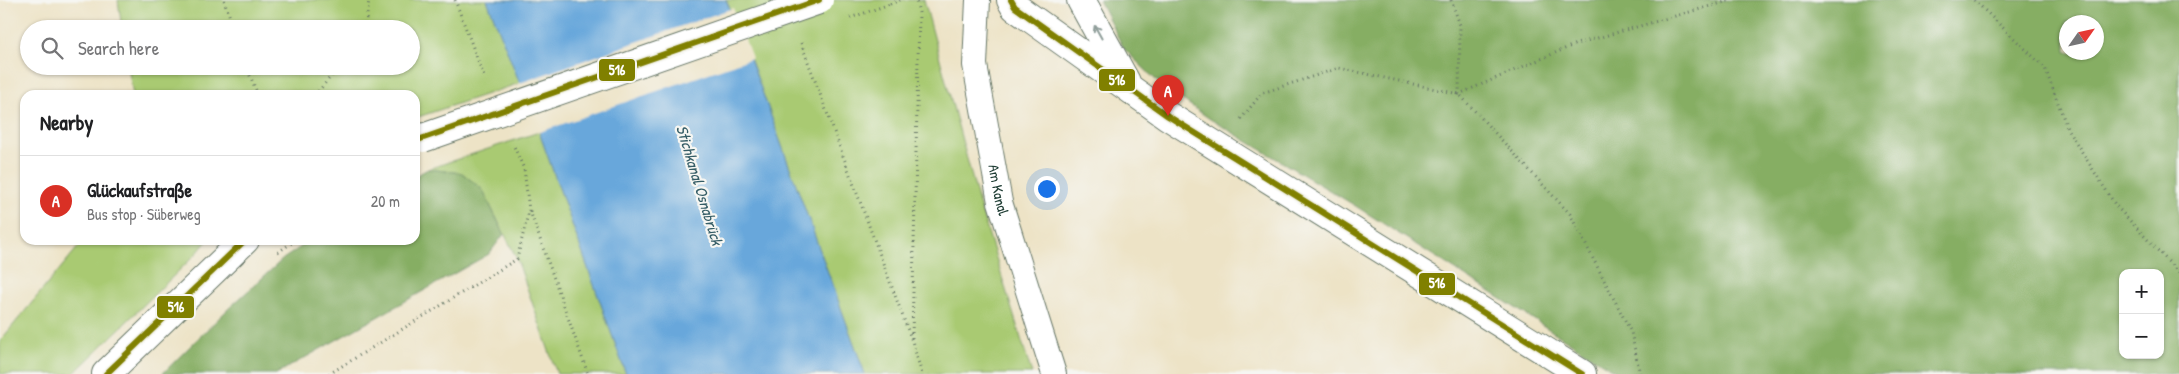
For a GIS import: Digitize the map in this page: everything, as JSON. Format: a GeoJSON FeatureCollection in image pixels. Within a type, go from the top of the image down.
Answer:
{"type":"FeatureCollection","features":[{"type":"Feature","properties":{"kind":"street"},"geometry":{"type":"LineString","coordinates":[[420,140],[819,0]]}},
{"type":"Feature","properties":{"kind":"street"},"geometry":{"type":"LineString","coordinates":[[1011,0],[1015,6],[1130,90],[1219,148],[1582,374]]}},
{"type":"Feature","properties":{"kind":"street"},"geometry":{"type":"LineString","coordinates":[[1081,0],[1130,90]]}},
{"type":"Feature","properties":{"kind":"street"},"geometry":{"type":"LineString","coordinates":[[106,374],[240,245]]}},
{"type":"Feature","properties":{"kind":"lane","name":"Am Kanal"},"geometry":{"type":"LineString","coordinates":[[978,0],[975,65],[1000,202],[1054,374]]}},
{"type":"Feature","properties":{"kind":"path"},"geometry":{"type":"LineString","coordinates":[[224,0],[231,20]]}},
{"type":"Feature","properties":{"kind":"path"},"geometry":{"type":"LineString","coordinates":[[366,20],[369,0]]}},
{"type":"Feature","properties":{"kind":"path"},"geometry":{"type":"LineString","coordinates":[[455,0],[486,82]]}},
{"type":"Feature","properties":{"kind":"path"},"geometry":{"type":"LineString","coordinates":[[890,4],[900,0]]}},
{"type":"Feature","properties":{"kind":"path"},"geometry":{"type":"LineString","coordinates":[[912,341],[919,13],[916,0]]}},
{"type":"Feature","properties":{"kind":"path"},"geometry":{"type":"LineString","coordinates":[[1452,0],[1460,25],[1459,94]]}},
{"type":"Feature","properties":{"kind":"path"},"geometry":{"type":"LineString","coordinates":[[1459,94],[1576,44],[1732,0]]}},
{"type":"Feature","properties":{"kind":"path"},"geometry":{"type":"LineString","coordinates":[[1974,0],[2045,68],[2068,130],[2116,206],[2179,273]]}},
{"type":"Feature","properties":{"kind":"path"},"geometry":{"type":"LineString","coordinates":[[799,37],[912,341],[922,374]]}},
{"type":"Feature","properties":{"kind":"path"},"geometry":{"type":"LineString","coordinates":[[1219,148],[1262,93],[1339,68],[1459,94],[1570,214],[1631,332],[1640,374]]}},
{"type":"Feature","properties":{"kind":"path"},"geometry":{"type":"LineString","coordinates":[[250,75],[256,90]]}},
{"type":"Feature","properties":{"kind":"path"},"geometry":{"type":"LineString","coordinates":[[318,90],[332,75]]}},
{"type":"Feature","properties":{"kind":"path"},"geometry":{"type":"LineString","coordinates":[[512,143],[524,170],[529,210],[588,374]]}},
{"type":"Feature","properties":{"kind":"path"},"geometry":{"type":"LineString","coordinates":[[328,374],[517,258],[529,210]]}},
{"type":"Feature","properties":{"kind":"green space"},"geometry":{"type":"Polygon","coordinates":[[[118,0],[487,0],[520,83],[420,116],[420,90],[132,90],[130,75],[420,75],[420,20],[121,20],[118,0]]]}},
{"type":"Feature","properties":{"kind":"green space"},"geometry":{"type":"Polygon","coordinates":[[[726,0],[924,0],[979,203],[1032,374],[865,374],[743,39],[726,0]]]}},
{"type":"Feature","properties":{"kind":"green space"},"geometry":{"type":"Polygon","coordinates":[[[1099,0],[2179,0],[2179,374],[1619,374],[1354,205],[1210,119],[1160,84],[1124,49],[1099,0]]]}},
{"type":"Feature","properties":{"kind":"green space"},"geometry":{"type":"Polygon","coordinates":[[[539,132],[626,374],[557,374],[517,259],[482,189],[462,173],[428,169],[539,132]]]}},
{"type":"Feature","properties":{"kind":"green space"},"geometry":{"type":"Polygon","coordinates":[[[428,169],[462,173],[482,189],[504,234],[489,254],[276,374],[162,374],[227,310],[283,259],[304,245],[420,245],[420,173],[428,169]]]}},
{"type":"Feature","properties":{"kind":"green space"},"geometry":{"type":"Polygon","coordinates":[[[80,245],[204,245],[73,374],[0,374],[0,341],[80,245]]]}},
{"type":"Feature","properties":{"kind":"water","name":"Stichkanal Osnabrück"},"geometry":{"type":"Polygon","coordinates":[[[487,0],[726,0],[743,39],[865,374],[626,374],[539,132],[487,0]]]}},
{"type":"Feature","properties":{"kind":"pier"},"geometry":{"type":"Polygon","coordinates":[[[733,8],[752,58],[537,133],[517,84],[733,8]]]}},
{"type":"Feature","properties":{"kind":"transit line","name":"516"},"geometry":{"type":"LineString","coordinates":[[420,139],[819,0]]}},
{"type":"Feature","properties":{"kind":"transit line","name":"516"},"geometry":{"type":"LineString","coordinates":[[1011,0],[1015,7],[1168,116],[1582,374]]}},
{"type":"Feature","properties":{"kind":"transit line","name":"516"},"geometry":{"type":"LineString","coordinates":[[106,374],[240,245]]}},
{"type":"Feature","properties":{"kind":"place","name":"Glückaufstraße"},"geometry":{"type":"Point","coordinates":[1168,116]}}]}
